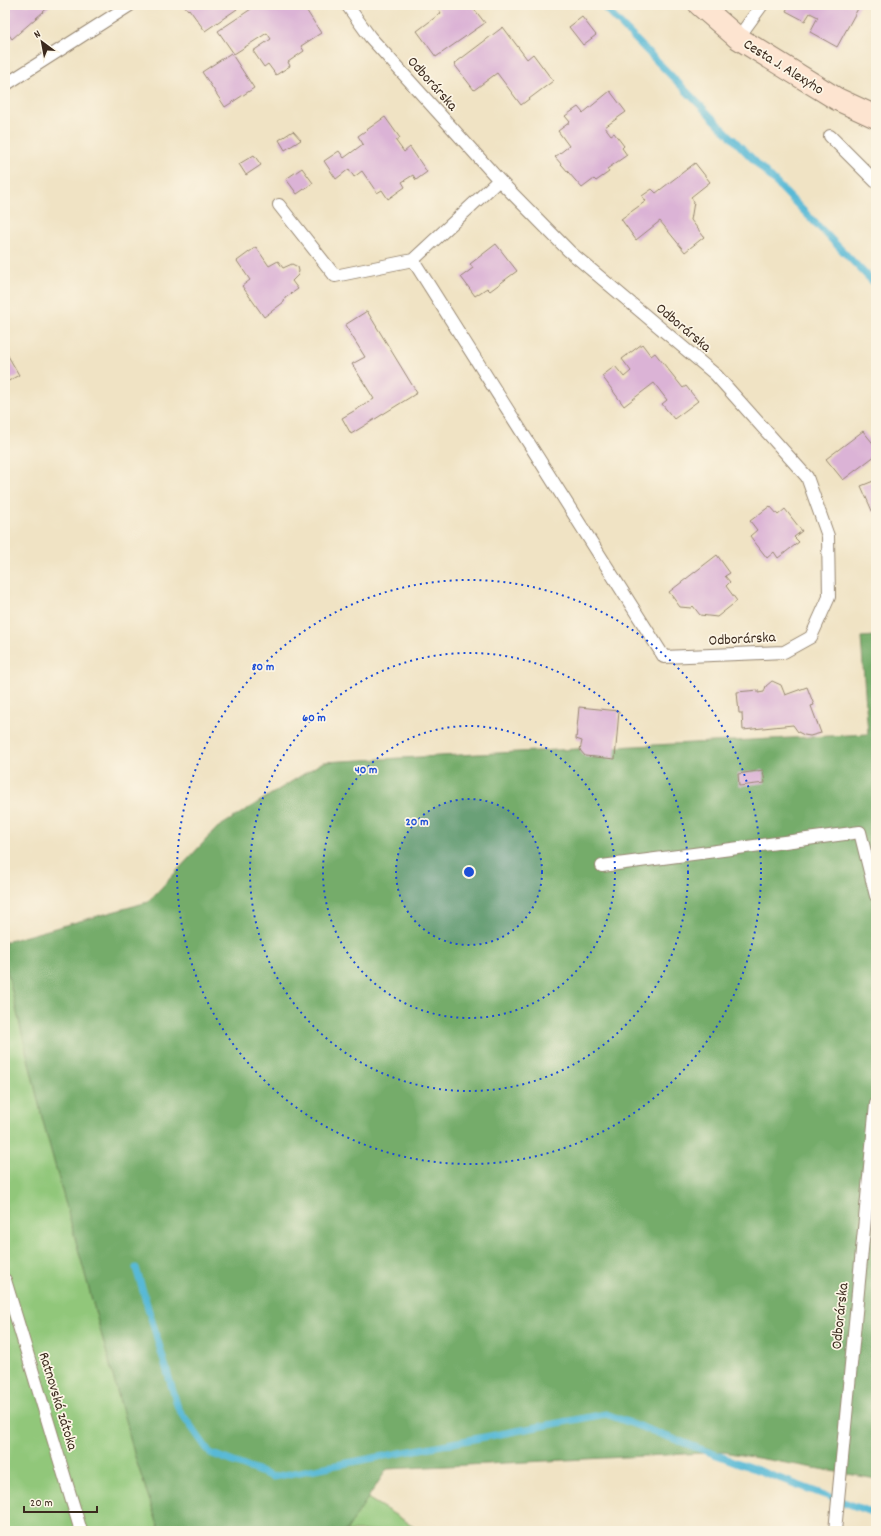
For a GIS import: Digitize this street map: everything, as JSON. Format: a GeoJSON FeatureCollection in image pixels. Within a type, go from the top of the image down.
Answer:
{"type":"FeatureCollection","features":[{"type":"Feature","properties":{"kind":"main road","name":"Cesta J. Alexyho"},"geometry":{"type":"LineString","coordinates":[[700,5],[738,38],[837,99],[876,117]]}},
{"type":"Feature","properties":{"kind":"lane"},"geometry":{"type":"LineString","coordinates":[[5,84],[130,5]]}},
{"type":"Feature","properties":{"kind":"lane","name":"Odborárska"},"geometry":{"type":"LineString","coordinates":[[347,5],[370,37],[499,180],[568,251],[716,375],[807,477],[828,536],[829,597],[811,637],[784,652],[664,657],[413,260]]}},
{"type":"Feature","properties":{"kind":"lane"},"geometry":{"type":"LineString","coordinates":[[738,38],[762,5]]}},
{"type":"Feature","properties":{"kind":"lane"},"geometry":{"type":"LineString","coordinates":[[830,136],[876,182]]}},
{"type":"Feature","properties":{"kind":"lane"},"geometry":{"type":"LineString","coordinates":[[279,205],[335,276],[413,260],[499,180]]}},
{"type":"Feature","properties":{"kind":"lane"},"geometry":{"type":"LineString","coordinates":[[602,866],[860,832],[876,896]]}},
{"type":"Feature","properties":{"kind":"lane","name":"Odborárska"},"geometry":{"type":"LineString","coordinates":[[835,1531],[876,1104]]}},
{"type":"Feature","properties":{"kind":"lane","name":"Ratnovská zátoka"},"geometry":{"type":"LineString","coordinates":[[5,1280],[81,1531]]}},
{"type":"Feature","properties":{"kind":"green space"},"geometry":{"type":"Polygon","coordinates":[[[876,636],[876,1479],[724,1452],[387,1469],[346,1531],[160,1531],[136,1460],[43,1121],[5,962],[5,942],[148,902],[217,828],[323,762],[868,734],[861,637],[876,636]]]}},
{"type":"Feature","properties":{"kind":"green space"},"geometry":{"type":"Polygon","coordinates":[[[5,962],[43,1121],[136,1460],[160,1531],[5,1531],[5,962]]]}},
{"type":"Feature","properties":{"kind":"green space"},"geometry":{"type":"Polygon","coordinates":[[[349,1487],[422,1531],[323,1531],[349,1487]]]}},
{"type":"Feature","properties":{"kind":"building"},"geometry":{"type":"Polygon","coordinates":[[[5,5],[51,5],[12,39],[7,32],[5,34],[5,5]]]}},
{"type":"Feature","properties":{"kind":"building"},"geometry":{"type":"Polygon","coordinates":[[[184,5],[234,5],[237,9],[205,31],[189,9],[188,10],[184,5]]]}},
{"type":"Feature","properties":{"kind":"building"},"geometry":{"type":"Polygon","coordinates":[[[257,5],[306,5],[305,8],[321,33],[301,46],[304,51],[288,62],[290,66],[276,75],[268,64],[264,67],[253,51],[271,39],[267,33],[234,54],[218,31],[257,5]]]}},
{"type":"Feature","properties":{"kind":"building"},"geometry":{"type":"Polygon","coordinates":[[[436,5],[471,5],[485,23],[436,57],[417,31],[441,13],[436,5]]]}},
{"type":"Feature","properties":{"kind":"building"},"geometry":{"type":"Polygon","coordinates":[[[789,5],[860,5],[837,47],[810,32],[818,17],[810,13],[805,21],[786,11],[789,5]]]}},
{"type":"Feature","properties":{"kind":"building"},"geometry":{"type":"Polygon","coordinates":[[[582,17],[596,35],[583,45],[569,27],[582,17]]]}},
{"type":"Feature","properties":{"kind":"building"},"geometry":{"type":"Polygon","coordinates":[[[503,27],[527,59],[533,54],[553,81],[521,105],[497,73],[474,90],[454,64],[503,27]]]}},
{"type":"Feature","properties":{"kind":"building"},"geometry":{"type":"Polygon","coordinates":[[[231,53],[254,88],[225,107],[202,72],[231,53]]]}},
{"type":"Feature","properties":{"kind":"building"},"geometry":{"type":"Polygon","coordinates":[[[610,91],[626,112],[605,127],[611,135],[614,133],[624,146],[622,148],[627,155],[607,169],[609,172],[596,181],[594,179],[582,188],[555,157],[569,146],[558,131],[570,122],[565,116],[578,107],[583,113],[610,91]]]}},
{"type":"Feature","properties":{"kind":"building"},"geometry":{"type":"Polygon","coordinates":[[[385,117],[400,138],[396,141],[404,152],[410,147],[427,172],[416,180],[413,175],[402,182],[405,187],[388,199],[382,190],[377,193],[362,171],[354,177],[349,169],[336,179],[324,161],[339,151],[344,158],[363,144],[358,136],[385,117]]]}},
{"type":"Feature","properties":{"kind":"building"},"geometry":{"type":"Polygon","coordinates":[[[293,131],[301,140],[285,150],[279,140],[293,131]]]}},
{"type":"Feature","properties":{"kind":"building"},"geometry":{"type":"Polygon","coordinates":[[[254,155],[261,165],[246,175],[239,164],[254,155]]]}},
{"type":"Feature","properties":{"kind":"building"},"geometry":{"type":"Polygon","coordinates":[[[695,163],[710,182],[691,197],[694,202],[691,220],[704,237],[685,252],[660,221],[636,240],[621,219],[646,201],[642,196],[652,189],[656,193],[695,163]]]}},
{"type":"Feature","properties":{"kind":"building"},"geometry":{"type":"Polygon","coordinates":[[[302,168],[313,183],[297,194],[286,179],[302,168]]]}},
{"type":"Feature","properties":{"kind":"building"},"geometry":{"type":"Polygon","coordinates":[[[496,244],[517,271],[490,291],[487,288],[475,296],[461,277],[473,268],[470,264],[496,244]]]}},
{"type":"Feature","properties":{"kind":"building"},"geometry":{"type":"Polygon","coordinates":[[[256,247],[269,266],[278,261],[283,268],[292,264],[298,267],[299,271],[298,275],[292,281],[298,289],[285,298],[284,302],[264,317],[242,286],[250,280],[237,261],[256,247]]]}},
{"type":"Feature","properties":{"kind":"building"},"geometry":{"type":"Polygon","coordinates":[[[367,311],[417,393],[351,434],[342,418],[374,399],[352,364],[365,357],[345,325],[367,311]]]}},
{"type":"Feature","properties":{"kind":"building"},"geometry":{"type":"Polygon","coordinates":[[[642,344],[651,356],[655,353],[683,388],[686,386],[698,401],[674,419],[662,404],[667,400],[654,383],[624,406],[602,376],[615,366],[624,377],[631,371],[622,359],[642,344]]]}},
{"type":"Feature","properties":{"kind":"building"},"geometry":{"type":"Polygon","coordinates":[[[5,354],[7,354],[19,375],[5,383],[5,354]]]}},
{"type":"Feature","properties":{"kind":"building"},"geometry":{"type":"Polygon","coordinates":[[[863,431],[876,447],[876,455],[843,480],[826,459],[863,431]]]}},
{"type":"Feature","properties":{"kind":"building"},"geometry":{"type":"Polygon","coordinates":[[[876,480],[876,512],[873,513],[861,486],[876,480]]]}},
{"type":"Feature","properties":{"kind":"building"},"geometry":{"type":"Polygon","coordinates":[[[770,506],[778,515],[785,509],[802,531],[794,537],[799,542],[778,558],[774,552],[767,558],[750,536],[757,530],[750,521],[770,506]]]}},
{"type":"Feature","properties":{"kind":"building"},"geometry":{"type":"Polygon","coordinates":[[[717,555],[730,573],[725,576],[730,582],[726,586],[737,601],[717,617],[700,615],[693,606],[691,608],[680,607],[669,592],[717,555]]]}},
{"type":"Feature","properties":{"kind":"building"},"geometry":{"type":"Polygon","coordinates":[[[772,681],[781,685],[785,695],[807,687],[814,705],[811,706],[821,733],[810,736],[804,735],[798,732],[793,725],[743,730],[742,713],[739,713],[737,692],[758,690],[758,693],[764,692],[766,686],[772,681]]]}},
{"type":"Feature","properties":{"kind":"building"},"geometry":{"type":"Polygon","coordinates":[[[579,707],[619,711],[615,759],[585,756],[580,750],[582,741],[576,739],[579,707]]]}},
{"type":"Feature","properties":{"kind":"building"},"geometry":{"type":"Polygon","coordinates":[[[763,770],[765,783],[739,786],[738,774],[763,770]]]}},
{"type":"Feature","properties":{"kind":"waterway"},"geometry":{"type":"LineString","coordinates":[[602,5],[876,285]]}},
{"type":"Feature","properties":{"kind":"waterway"},"geometry":{"type":"LineString","coordinates":[[136,1268],[178,1408],[210,1453],[273,1477],[606,1414],[876,1514]]}}]}
